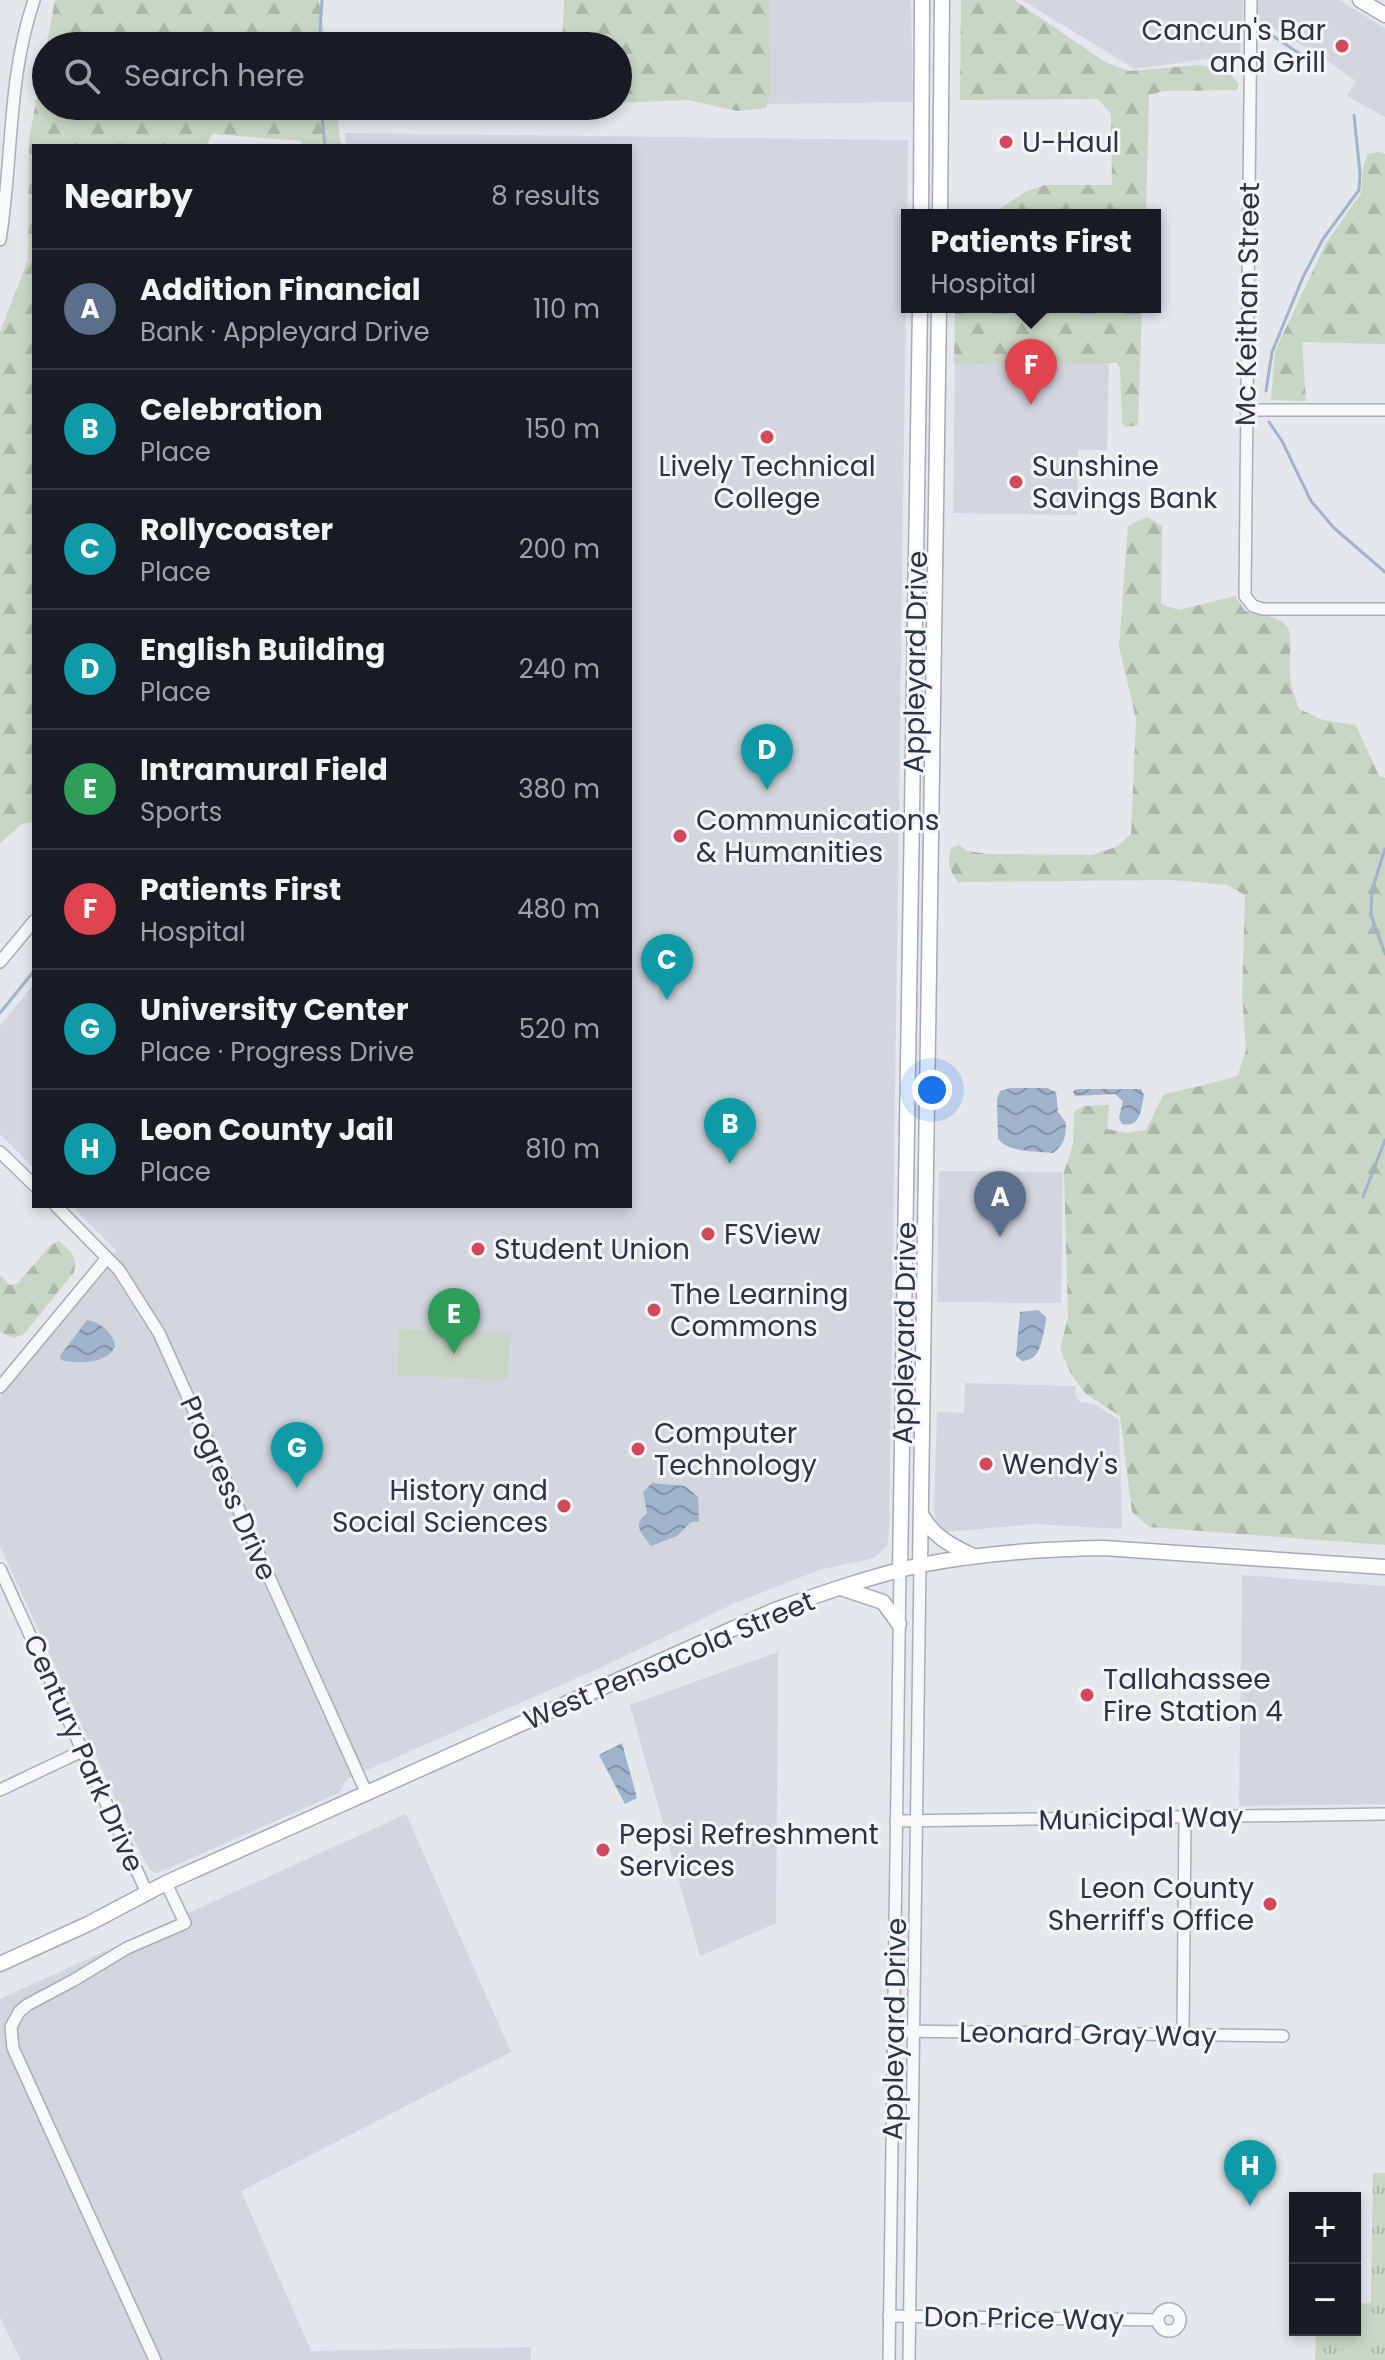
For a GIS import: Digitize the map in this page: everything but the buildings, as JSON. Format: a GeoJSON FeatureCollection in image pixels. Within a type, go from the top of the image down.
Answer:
{"type":"FeatureCollection","features":[{"type":"Feature","properties":{"kind":"main road"},"geometry":{"type":"LineString","coordinates":[[921,209],[922,0]]}},
{"type":"Feature","properties":{"kind":"main road"},"geometry":{"type":"LineString","coordinates":[[940,209],[942,0]]}},
{"type":"Feature","properties":{"kind":"main road"},"geometry":{"type":"LineString","coordinates":[[1360,0],[1385,15]]}},
{"type":"Feature","properties":{"kind":"main road","name":"Appleyard Drive"},"geometry":{"type":"LineString","coordinates":[[900,1570],[920,313]]}},
{"type":"Feature","properties":{"kind":"main road","name":"Appleyard Drive"},"geometry":{"type":"LineString","coordinates":[[920,1565],[939,313]]}},
{"type":"Feature","properties":{"kind":"main road"},"geometry":{"type":"LineString","coordinates":[[921,1513],[934,1534],[974,1556]]}},
{"type":"Feature","properties":{"kind":"main road","name":"West Pensacola Street"},"geometry":{"type":"LineString","coordinates":[[0,1964],[88,1924],[166,1883],[771,1612],[900,1570],[974,1556],[1042,1549],[1103,1548],[1385,1567]]}},
{"type":"Feature","properties":{"kind":"main road"},"geometry":{"type":"LineString","coordinates":[[841,1588],[883,1602],[899,1624]]}},
{"type":"Feature","properties":{"kind":"street"},"geometry":{"type":"LineString","coordinates":[[0,240],[6,201],[12,101],[34,0]]}},
{"type":"Feature","properties":{"kind":"street","name":"Mc Keithan Street"},"geometry":{"type":"LineString","coordinates":[[1251,0],[1245,596],[1253,606],[1282,610],[1385,609]]}},
{"type":"Feature","properties":{"kind":"street"},"geometry":{"type":"LineString","coordinates":[[922,115],[942,116]]}},
{"type":"Feature","properties":{"kind":"street"},"geometry":{"type":"LineString","coordinates":[[922,115],[942,116]]}},
{"type":"Feature","properties":{"kind":"street"},"geometry":{"type":"LineString","coordinates":[[922,157],[941,157]]}},
{"type":"Feature","properties":{"kind":"street"},"geometry":{"type":"LineString","coordinates":[[1246,410],[1385,410]]}},
{"type":"Feature","properties":{"kind":"street"},"geometry":{"type":"LineString","coordinates":[[917,476],[936,477]]}},
{"type":"Feature","properties":{"kind":"street"},"geometry":{"type":"LineString","coordinates":[[914,729],[933,730]]}},
{"type":"Feature","properties":{"kind":"street"},"geometry":{"type":"LineString","coordinates":[[0,962],[32,923]]}},
{"type":"Feature","properties":{"kind":"street"},"geometry":{"type":"LineString","coordinates":[[910,956],[930,956]]}},
{"type":"Feature","properties":{"kind":"street"},"geometry":{"type":"LineString","coordinates":[[0,1152],[32,1183]]}},
{"type":"Feature","properties":{"kind":"street"},"geometry":{"type":"LineString","coordinates":[[907,1164],[927,1164]]}},
{"type":"Feature","properties":{"kind":"street","name":"Progress Drive"},"geometry":{"type":"LineString","coordinates":[[58,1208],[129,1282],[159,1333],[367,1794]]}},
{"type":"Feature","properties":{"kind":"street"},"geometry":{"type":"LineString","coordinates":[[0,1387],[107,1258]]}},
{"type":"Feature","properties":{"kind":"street"},"geometry":{"type":"LineString","coordinates":[[904,1311],[925,1301]]}},
{"type":"Feature","properties":{"kind":"street","name":"Appleyard Drive"},"geometry":{"type":"LineString","coordinates":[[909,2360],[920,1565]]}},
{"type":"Feature","properties":{"kind":"street","name":"Century Park Drive"},"geometry":{"type":"LineString","coordinates":[[0,1570],[147,1893]]}},
{"type":"Feature","properties":{"kind":"street","name":"Appleyard Drive"},"geometry":{"type":"LineString","coordinates":[[889,2360],[900,1570]]}},
{"type":"Feature","properties":{"kind":"street"},"geometry":{"type":"LineString","coordinates":[[0,1790],[84,1750]]}},
{"type":"Feature","properties":{"kind":"street","name":"Municipal Way"},"geometry":{"type":"LineString","coordinates":[[896,1821],[1385,1814]]}},
{"type":"Feature","properties":{"kind":"street"},"geometry":{"type":"LineString","coordinates":[[1183,2035],[1185,1817]]}},
{"type":"Feature","properties":{"kind":"street"},"geometry":{"type":"LineString","coordinates":[[155,2360],[13,2048],[10,2035],[15,2019],[27,2005],[127,1948],[185,1923],[166,1883]]}},
{"type":"Feature","properties":{"kind":"street","name":"Leonard Gray Way"},"geometry":{"type":"LineString","coordinates":[[894,2031],[1283,2036]]}},
{"type":"Feature","properties":{"kind":"street","name":"Don Price Way"},"geometry":{"type":"LineString","coordinates":[[889,2316],[1158,2320]]}},
{"type":"Feature","properties":{"kind":"shaded area"},"geometry":{"type":"Polygon","coordinates":[[[766,0],[911,0],[913,102],[765,104],[766,0]]]}},
{"type":"Feature","properties":{"kind":"shaded area"},"geometry":{"type":"Polygon","coordinates":[[[1022,0],[1243,0],[1240,54],[1135,69],[1022,0]]]}},
{"type":"Feature","properties":{"kind":"shaded area"},"geometry":{"type":"Polygon","coordinates":[[[1255,0],[1339,0],[1385,28],[1385,117],[1347,96],[1356,81],[1316,53],[1254,18],[1255,0]]]}},
{"type":"Feature","properties":{"kind":"shaded area"},"geometry":{"type":"Polygon","coordinates":[[[345,133],[908,140],[907,209],[901,209],[901,313],[906,313],[889,1532],[887,1546],[874,1558],[819,1570],[733,1604],[604,1666],[347,1779],[339,1793],[158,1873],[151,1871],[143,1859],[0,1546],[0,1398],[4,1388],[117,1251],[74,1208],[632,1208],[632,144],[346,144],[345,133]]]}},
{"type":"Feature","properties":{"kind":"shaded area"},"geometry":{"type":"Polygon","coordinates":[[[955,360],[1109,363],[1107,450],[1078,450],[1077,515],[953,513],[955,360]]]}},
{"type":"Feature","properties":{"kind":"shaded area"},"geometry":{"type":"Polygon","coordinates":[[[32,986],[32,1166],[0,1134],[0,1026],[32,986]]]}},
{"type":"Feature","properties":{"kind":"shaded area"},"geometry":{"type":"Polygon","coordinates":[[[939,1171],[1063,1172],[1061,1303],[937,1302],[939,1171]]]}},
{"type":"Feature","properties":{"kind":"shaded area"},"geometry":{"type":"Polygon","coordinates":[[[965,1383],[1076,1386],[1075,1394],[1080,1402],[1096,1405],[1119,1420],[1122,1529],[1035,1524],[947,1532],[936,1521],[934,1512],[937,1412],[964,1413],[965,1383]]]}},
{"type":"Feature","properties":{"kind":"shaded area"},"geometry":{"type":"Polygon","coordinates":[[[1242,1575],[1385,1586],[1385,1804],[1239,1806],[1242,1575]]]}},
{"type":"Feature","properties":{"kind":"shaded area"},"geometry":{"type":"Polygon","coordinates":[[[778,1652],[776,1923],[700,1956],[630,1705],[778,1652]]]}},
{"type":"Feature","properties":{"kind":"shaded area"},"geometry":{"type":"Polygon","coordinates":[[[406,1814],[511,2052],[241,2191],[311,2351],[531,2347],[531,2360],[21,2360],[0,2317],[0,1999],[406,1814]]]}},
{"type":"Feature","properties":{"kind":"green space"},"geometry":{"type":"Polygon","coordinates":[[[55,0],[319,0],[324,32],[49,32],[55,0]]]}},
{"type":"Feature","properties":{"kind":"green space"},"geometry":{"type":"Polygon","coordinates":[[[564,0],[769,0],[771,93],[766,108],[737,111],[688,100],[632,102],[632,32],[563,32],[564,0]]]}},
{"type":"Feature","properties":{"kind":"green space"},"geometry":{"type":"Polygon","coordinates":[[[961,0],[1014,0],[1105,62],[1129,71],[1200,65],[1226,69],[1239,84],[1237,90],[1164,91],[1149,95],[1146,209],[999,209],[1025,192],[1045,185],[1112,185],[1111,114],[1098,99],[960,100],[961,0]]]}},
{"type":"Feature","properties":{"kind":"green space"},"geometry":{"type":"Polygon","coordinates":[[[33,120],[338,120],[341,144],[302,144],[301,141],[212,134],[208,144],[32,144],[32,822],[22,824],[0,843],[0,332],[28,260],[29,139],[33,120]]]}},
{"type":"Feature","properties":{"kind":"green space"},"geometry":{"type":"Polygon","coordinates":[[[1368,154],[1385,154],[1385,344],[1302,342],[1306,401],[1271,400],[1275,351],[1326,243],[1361,193],[1363,168],[1368,154]]]}},
{"type":"Feature","properties":{"kind":"green space"},"geometry":{"type":"Polygon","coordinates":[[[955,313],[1142,313],[1138,425],[1126,427],[1122,423],[1120,368],[1117,363],[954,364],[955,313]]]}},
{"type":"Feature","properties":{"kind":"green space"},"geometry":{"type":"Polygon","coordinates":[[[1147,517],[1162,526],[1161,604],[1179,610],[1235,596],[1245,611],[1284,624],[1290,637],[1291,681],[1299,709],[1323,720],[1356,725],[1379,776],[1385,778],[1385,1545],[1149,1527],[1132,1512],[1120,1416],[1086,1394],[1072,1376],[1060,1348],[1068,1318],[1064,1172],[1073,1144],[1074,1112],[1083,1106],[1109,1105],[1107,1129],[1127,1133],[1146,1130],[1163,1095],[1238,1075],[1246,1050],[1242,995],[1245,895],[1227,885],[1172,880],[958,882],[949,858],[951,848],[959,845],[968,851],[988,854],[1092,855],[1118,846],[1131,834],[1136,719],[1119,647],[1128,526],[1147,517]]]}},
{"type":"Feature","properties":{"kind":"green space"},"geometry":{"type":"Polygon","coordinates":[[[59,1241],[74,1258],[74,1272],[24,1334],[14,1338],[0,1332],[0,1275],[9,1285],[17,1284],[51,1245],[59,1241]]]}},
{"type":"Feature","properties":{"kind":"green space"},"geometry":{"type":"Polygon","coordinates":[[[399,1329],[510,1333],[508,1380],[397,1375],[399,1329]]]}},
{"type":"Feature","properties":{"kind":"green space"},"geometry":{"type":"Polygon","coordinates":[[[1373,2173],[1385,2173],[1385,2360],[1315,2360],[1316,2336],[1361,2336],[1361,2304],[1371,2303],[1373,2173]]]}},
{"type":"Feature","properties":{"kind":"water"},"geometry":{"type":"Polygon","coordinates":[[[1047,1088],[1056,1092],[1058,1112],[1066,1128],[1062,1144],[1053,1153],[1016,1149],[998,1139],[997,1099],[1000,1091],[1047,1088]]]}},
{"type":"Feature","properties":{"kind":"water"},"geometry":{"type":"Polygon","coordinates":[[[1141,1089],[1144,1095],[1139,1116],[1133,1123],[1122,1124],[1119,1118],[1123,1101],[1115,1094],[1075,1096],[1073,1091],[1141,1089]]]}},
{"type":"Feature","properties":{"kind":"water"},"geometry":{"type":"Polygon","coordinates":[[[1038,1310],[1046,1317],[1040,1347],[1034,1357],[1022,1361],[1016,1356],[1020,1312],[1038,1310]]]}},
{"type":"Feature","properties":{"kind":"water"},"geometry":{"type":"Polygon","coordinates":[[[87,1320],[106,1329],[115,1347],[98,1360],[61,1360],[60,1356],[87,1320]]]}},
{"type":"Feature","properties":{"kind":"water"},"geometry":{"type":"Polygon","coordinates":[[[652,1483],[685,1486],[698,1497],[699,1521],[691,1522],[677,1536],[651,1546],[639,1526],[647,1513],[643,1492],[652,1483]]]}},
{"type":"Feature","properties":{"kind":"water"},"geometry":{"type":"Polygon","coordinates":[[[622,1743],[637,1798],[625,1804],[599,1755],[622,1743]]]}},
{"type":"Feature","properties":{"kind":"waterway"},"geometry":{"type":"LineString","coordinates":[[320,32],[322,0]]}},
{"type":"Feature","properties":{"kind":"waterway"},"geometry":{"type":"LineString","coordinates":[[1261,28],[1317,65]]}},
{"type":"Feature","properties":{"kind":"waterway"},"geometry":{"type":"LineString","coordinates":[[1266,391],[1272,352],[1303,277],[1323,239],[1359,190],[1354,115]]}},
{"type":"Feature","properties":{"kind":"waterway"},"geometry":{"type":"LineString","coordinates":[[322,120],[325,144]]}},
{"type":"Feature","properties":{"kind":"waterway"},"geometry":{"type":"LineString","coordinates":[[1269,422],[1282,441],[1311,501],[1334,528],[1385,572]]}},
{"type":"Feature","properties":{"kind":"waterway"},"geometry":{"type":"LineString","coordinates":[[1385,849],[1372,890],[1371,915],[1385,954]]}},
{"type":"Feature","properties":{"kind":"waterway"},"geometry":{"type":"LineString","coordinates":[[0,1013],[32,973]]}},
{"type":"Feature","properties":{"kind":"waterway"},"geometry":{"type":"LineString","coordinates":[[1363,1197],[1385,1140]]}},
{"type":"Feature","properties":{"kind":"place","name":"Cancun's Bar and Grill"},"geometry":{"type":"Point","coordinates":[1342,46]}},
{"type":"Feature","properties":{"kind":"place","name":"U-Haul"},"geometry":{"type":"Point","coordinates":[1006,142]}},
{"type":"Feature","properties":{"kind":"place","name":"Patients First"},"geometry":{"type":"Point","coordinates":[1031,405]}},
{"type":"Feature","properties":{"kind":"place","name":"Lively Technical College"},"geometry":{"type":"Point","coordinates":[767,437]}},
{"type":"Feature","properties":{"kind":"place","name":"Sunshine Savings Bank"},"geometry":{"type":"Point","coordinates":[1016,482]}},
{"type":"Feature","properties":{"kind":"place","name":"English Building"},"geometry":{"type":"Point","coordinates":[767,790]}},
{"type":"Feature","properties":{"kind":"place","name":"Communications & Humanities"},"geometry":{"type":"Point","coordinates":[680,836]}},
{"type":"Feature","properties":{"kind":"place","name":"Rollycoaster"},"geometry":{"type":"Point","coordinates":[667,1000]}},
{"type":"Feature","properties":{"kind":"place","name":"Celebration"},"geometry":{"type":"Point","coordinates":[730,1164]}},
{"type":"Feature","properties":{"kind":"place","name":"FSView"},"geometry":{"type":"Point","coordinates":[708,1234]}},
{"type":"Feature","properties":{"kind":"place","name":"Addition Financial"},"geometry":{"type":"Point","coordinates":[1000,1237]}},
{"type":"Feature","properties":{"kind":"place","name":"Student Union"},"geometry":{"type":"Point","coordinates":[478,1249]}},
{"type":"Feature","properties":{"kind":"place","name":"The Learning Commons"},"geometry":{"type":"Point","coordinates":[654,1310]}},
{"type":"Feature","properties":{"kind":"place","name":"Intramural Field"},"geometry":{"type":"Point","coordinates":[454,1354]}},
{"type":"Feature","properties":{"kind":"place","name":"Computer Technology"},"geometry":{"type":"Point","coordinates":[638,1449]}},
{"type":"Feature","properties":{"kind":"place","name":"Wendy's"},"geometry":{"type":"Point","coordinates":[986,1464]}},
{"type":"Feature","properties":{"kind":"place","name":"University Center"},"geometry":{"type":"Point","coordinates":[297,1488]}},
{"type":"Feature","properties":{"kind":"place","name":"History and Social Sciences"},"geometry":{"type":"Point","coordinates":[564,1506]}},
{"type":"Feature","properties":{"kind":"place","name":"Tallahassee Fire Station 4"},"geometry":{"type":"Point","coordinates":[1087,1695]}},
{"type":"Feature","properties":{"kind":"place","name":"Pepsi Refreshment Services"},"geometry":{"type":"Point","coordinates":[603,1850]}},
{"type":"Feature","properties":{"kind":"place","name":"Leon County Sherriff's Office"},"geometry":{"type":"Point","coordinates":[1270,1904]}},
{"type":"Feature","properties":{"kind":"place","name":"Leon County Jail"},"geometry":{"type":"Point","coordinates":[1250,2206]}}]}
